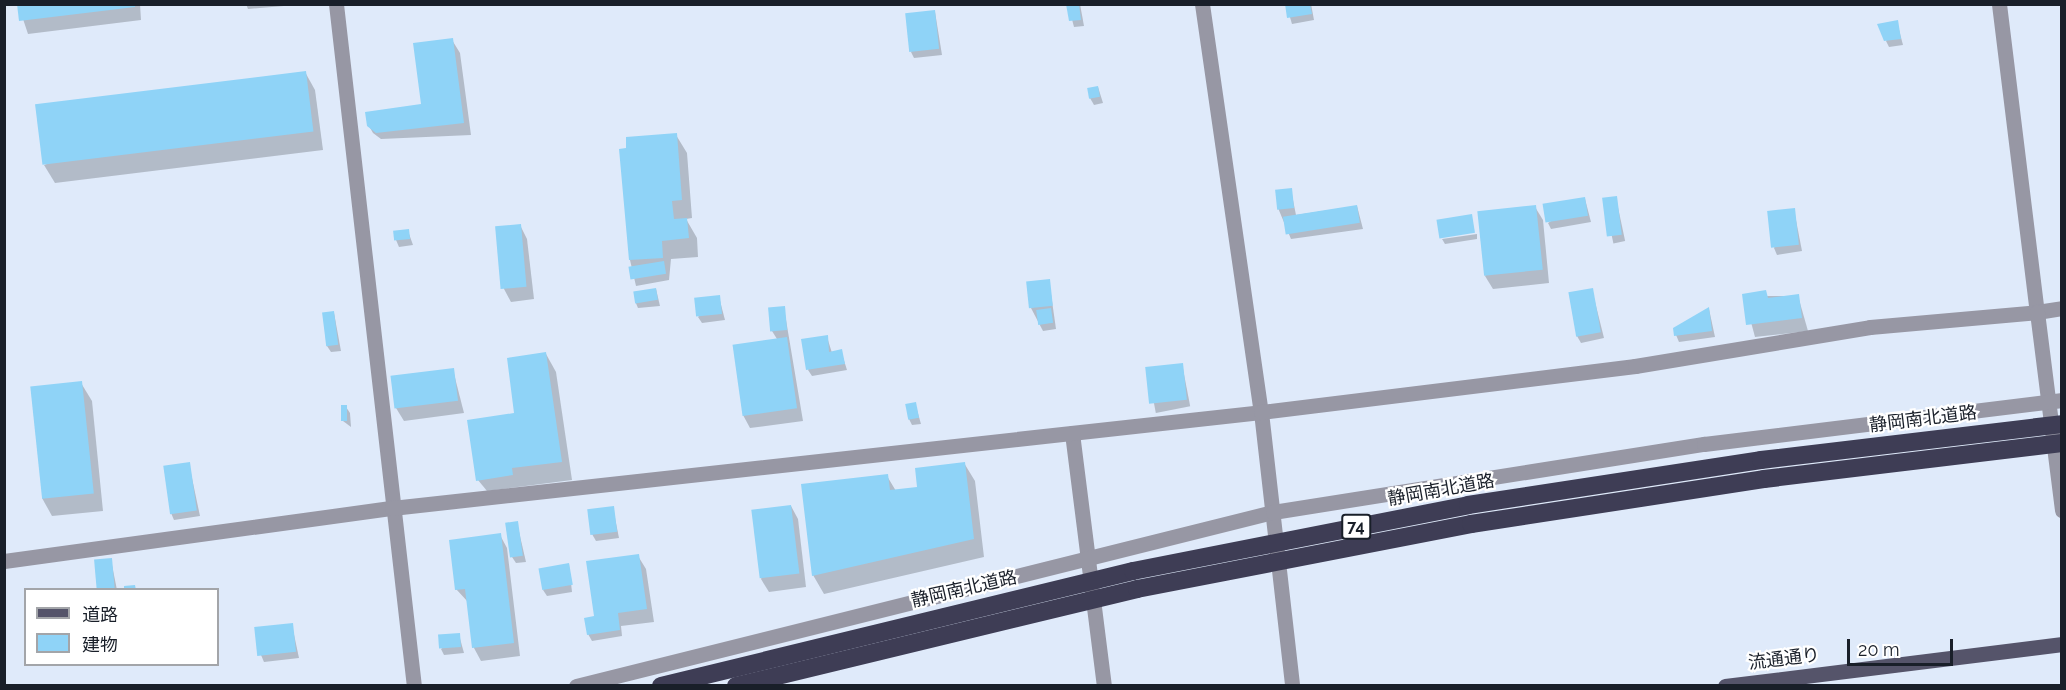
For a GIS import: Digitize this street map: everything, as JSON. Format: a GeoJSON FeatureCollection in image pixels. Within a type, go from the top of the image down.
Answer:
{"type":"FeatureCollection","features":[{"type":"Feature","properties":{"kind":"highway","name":"静岡南北道路"},"geometry":{"type":"LineString","coordinates":[[661,686],[1133,571],[1468,505],[1761,460],[2061,424]]}},
{"type":"Feature","properties":{"kind":"highway","name":"74"},"geometry":{"type":"LineString","coordinates":[[736,686],[1137,589],[1471,524],[1764,479],[2061,443]]}},
{"type":"Feature","properties":{"kind":"main road","name":"流通通り"},"geometry":{"type":"LineString","coordinates":[[1725,686],[1804,681],[2061,644]]}},
{"type":"Feature","properties":{"kind":"street"},"geometry":{"type":"LineString","coordinates":[[336,4],[414,686]]}},
{"type":"Feature","properties":{"kind":"street"},"geometry":{"type":"LineString","coordinates":[[1202,4],[1261,412],[1292,686]]}},
{"type":"Feature","properties":{"kind":"street"},"geometry":{"type":"LineString","coordinates":[[1999,4],[2037,312],[2055,401],[2061,510]]}},
{"type":"Feature","properties":{"kind":"street"},"geometry":{"type":"LineString","coordinates":[[4,561],[392,508],[1261,412],[1635,366],[1870,327],[2061,308]]}},
{"type":"Feature","properties":{"kind":"street"},"geometry":{"type":"LineString","coordinates":[[576,686],[1089,556],[1273,512],[1704,444],[2055,401]]}},
{"type":"Feature","properties":{"kind":"street"},"geometry":{"type":"LineString","coordinates":[[1072,433],[1104,686]]}},
{"type":"Feature","properties":{"kind":"building"},"geometry":{"type":"Polygon","coordinates":[[[17,4],[135,4],[135,7],[19,21],[17,4]]]}},
{"type":"Feature","properties":{"kind":"building"},"geometry":{"type":"Polygon","coordinates":[[[1066,4],[1079,4],[1081,20],[1069,21],[1066,4]]]}},
{"type":"Feature","properties":{"kind":"building"},"geometry":{"type":"Polygon","coordinates":[[[1285,4],[1310,4],[1312,14],[1287,18],[1285,4]]]}},
{"type":"Feature","properties":{"kind":"building"},"geometry":{"type":"Polygon","coordinates":[[[935,10],[939,49],[909,52],[905,13],[935,10]]]}},
{"type":"Feature","properties":{"kind":"building"},"geometry":{"type":"Polygon","coordinates":[[[1898,20],[1901,39],[1884,41],[1877,24],[1898,20]]]}},
{"type":"Feature","properties":{"kind":"building"},"geometry":{"type":"Polygon","coordinates":[[[453,38],[464,123],[376,133],[367,126],[365,112],[421,104],[413,43],[453,38]]]}},
{"type":"Feature","properties":{"kind":"building"},"geometry":{"type":"Polygon","coordinates":[[[306,71],[313,132],[42,165],[35,104],[306,71]]]}},
{"type":"Feature","properties":{"kind":"building"},"geometry":{"type":"Polygon","coordinates":[[[1098,86],[1100,97],[1089,99],[1087,88],[1098,86]]]}},
{"type":"Feature","properties":{"kind":"building"},"geometry":{"type":"Polygon","coordinates":[[[677,133],[682,200],[672,201],[674,219],[687,218],[689,238],[662,241],[663,258],[629,260],[619,149],[626,148],[626,137],[677,133]]]}},
{"type":"Feature","properties":{"kind":"building"},"geometry":{"type":"Polygon","coordinates":[[[1292,188],[1294,208],[1277,210],[1275,190],[1292,188]]]}},
{"type":"Feature","properties":{"kind":"building"},"geometry":{"type":"Polygon","coordinates":[[[1617,196],[1622,235],[1607,237],[1602,198],[1617,196]]]}},
{"type":"Feature","properties":{"kind":"building"},"geometry":{"type":"Polygon","coordinates":[[[1585,197],[1588,216],[1546,222],[1543,204],[1585,197]]]}},
{"type":"Feature","properties":{"kind":"building"},"geometry":{"type":"Polygon","coordinates":[[[1357,205],[1360,223],[1286,235],[1283,217],[1357,205]]]}},
{"type":"Feature","properties":{"kind":"building"},"geometry":{"type":"Polygon","coordinates":[[[1536,205],[1543,270],[1484,276],[1477,211],[1536,205]]]}},
{"type":"Feature","properties":{"kind":"building"},"geometry":{"type":"Polygon","coordinates":[[[1795,208],[1799,245],[1771,248],[1767,211],[1795,208]]]}},
{"type":"Feature","properties":{"kind":"building"},"geometry":{"type":"Polygon","coordinates":[[[1472,214],[1475,233],[1439,238],[1436,220],[1472,214]]]}},
{"type":"Feature","properties":{"kind":"building"},"geometry":{"type":"Polygon","coordinates":[[[521,224],[526,287],[501,289],[495,226],[521,224]]]}},
{"type":"Feature","properties":{"kind":"building"},"geometry":{"type":"Polygon","coordinates":[[[409,229],[410,239],[394,241],[393,231],[409,229]]]}},
{"type":"Feature","properties":{"kind":"building"},"geometry":{"type":"Polygon","coordinates":[[[664,261],[666,274],[630,279],[628,267],[664,261]]]}},
{"type":"Feature","properties":{"kind":"building"},"geometry":{"type":"Polygon","coordinates":[[[1050,279],[1053,306],[1029,308],[1026,282],[1050,279]]]}},
{"type":"Feature","properties":{"kind":"building"},"geometry":{"type":"Polygon","coordinates":[[[656,288],[658,300],[635,303],[633,292],[656,288]]]}},
{"type":"Feature","properties":{"kind":"building"},"geometry":{"type":"Polygon","coordinates":[[[1593,288],[1601,332],[1576,337],[1568,292],[1593,288]]]}},
{"type":"Feature","properties":{"kind":"building"},"geometry":{"type":"Polygon","coordinates":[[[1766,290],[1768,298],[1799,294],[1802,318],[1746,325],[1742,294],[1766,290]]]}},
{"type":"Feature","properties":{"kind":"building"},"geometry":{"type":"Polygon","coordinates":[[[720,295],[722,314],[696,317],[694,298],[720,295]]]}},
{"type":"Feature","properties":{"kind":"building"},"geometry":{"type":"Polygon","coordinates":[[[785,306],[787,330],[770,331],[768,307],[785,306]]]}},
{"type":"Feature","properties":{"kind":"building"},"geometry":{"type":"Polygon","coordinates":[[[1709,307],[1712,331],[1674,336],[1673,328],[1709,307]]]}},
{"type":"Feature","properties":{"kind":"building"},"geometry":{"type":"Polygon","coordinates":[[[1051,308],[1053,323],[1038,325],[1036,310],[1051,308]]]}},
{"type":"Feature","properties":{"kind":"building"},"geometry":{"type":"Polygon","coordinates":[[[334,311],[338,345],[326,346],[322,312],[334,311]]]}},
{"type":"Feature","properties":{"kind":"building"},"geometry":{"type":"Polygon","coordinates":[[[828,335],[829,352],[842,349],[845,364],[806,370],[801,339],[828,335]]]}},
{"type":"Feature","properties":{"kind":"building"},"geometry":{"type":"Polygon","coordinates":[[[787,337],[797,408],[743,416],[733,345],[787,337]]]}},
{"type":"Feature","properties":{"kind":"building"},"geometry":{"type":"Polygon","coordinates":[[[546,352],[562,462],[512,468],[513,475],[476,481],[467,420],[514,413],[507,358],[546,352]]]}},
{"type":"Feature","properties":{"kind":"building"},"geometry":{"type":"Polygon","coordinates":[[[1183,363],[1187,400],[1149,404],[1145,367],[1183,363]]]}},
{"type":"Feature","properties":{"kind":"building"},"geometry":{"type":"Polygon","coordinates":[[[454,368],[458,401],[394,409],[390,376],[454,368]]]}},
{"type":"Feature","properties":{"kind":"building"},"geometry":{"type":"Polygon","coordinates":[[[82,381],[94,493],[42,499],[30,386],[82,381]]]}},
{"type":"Feature","properties":{"kind":"building"},"geometry":{"type":"Polygon","coordinates":[[[916,402],[919,418],[908,420],[905,404],[916,402]]]}},
{"type":"Feature","properties":{"kind":"building"},"geometry":{"type":"Polygon","coordinates":[[[341,405],[347,405],[347,421],[341,421],[341,405]]]}},
{"type":"Feature","properties":{"kind":"building"},"geometry":{"type":"Polygon","coordinates":[[[190,462],[197,511],[170,514],[163,466],[190,462]]]}},
{"type":"Feature","properties":{"kind":"building"},"geometry":{"type":"Polygon","coordinates":[[[965,462],[974,539],[812,576],[801,484],[888,474],[890,490],[917,487],[915,468],[965,462]]]}},
{"type":"Feature","properties":{"kind":"building"},"geometry":{"type":"Polygon","coordinates":[[[791,505],[799,573],[760,578],[751,510],[791,505]]]}},
{"type":"Feature","properties":{"kind":"building"},"geometry":{"type":"Polygon","coordinates":[[[614,506],[617,532],[590,535],[587,509],[614,506]]]}},
{"type":"Feature","properties":{"kind":"building"},"geometry":{"type":"Polygon","coordinates":[[[518,521],[523,556],[510,557],[505,523],[518,521]]]}},
{"type":"Feature","properties":{"kind":"building"},"geometry":{"type":"Polygon","coordinates":[[[501,533],[514,643],[472,648],[465,589],[455,590],[449,540],[501,533]]]}},
{"type":"Feature","properties":{"kind":"building"},"geometry":{"type":"Polygon","coordinates":[[[639,554],[647,609],[618,613],[620,630],[587,635],[584,618],[594,616],[586,561],[639,554]]]}},
{"type":"Feature","properties":{"kind":"building"},"geometry":{"type":"Polygon","coordinates":[[[112,558],[115,588],[97,588],[94,560],[112,558]]]}},
{"type":"Feature","properties":{"kind":"building"},"geometry":{"type":"Polygon","coordinates":[[[569,563],[573,585],[542,590],[538,568],[569,563]]]}},
{"type":"Feature","properties":{"kind":"building"},"geometry":{"type":"Polygon","coordinates":[[[135,585],[136,588],[124,588],[124,586],[135,585]]]}},
{"type":"Feature","properties":{"kind":"building"},"geometry":{"type":"Polygon","coordinates":[[[293,623],[296,652],[257,656],[254,627],[293,623]]]}},
{"type":"Feature","properties":{"kind":"building"},"geometry":{"type":"Polygon","coordinates":[[[460,633],[461,647],[439,649],[438,635],[460,633]]]}}]}
